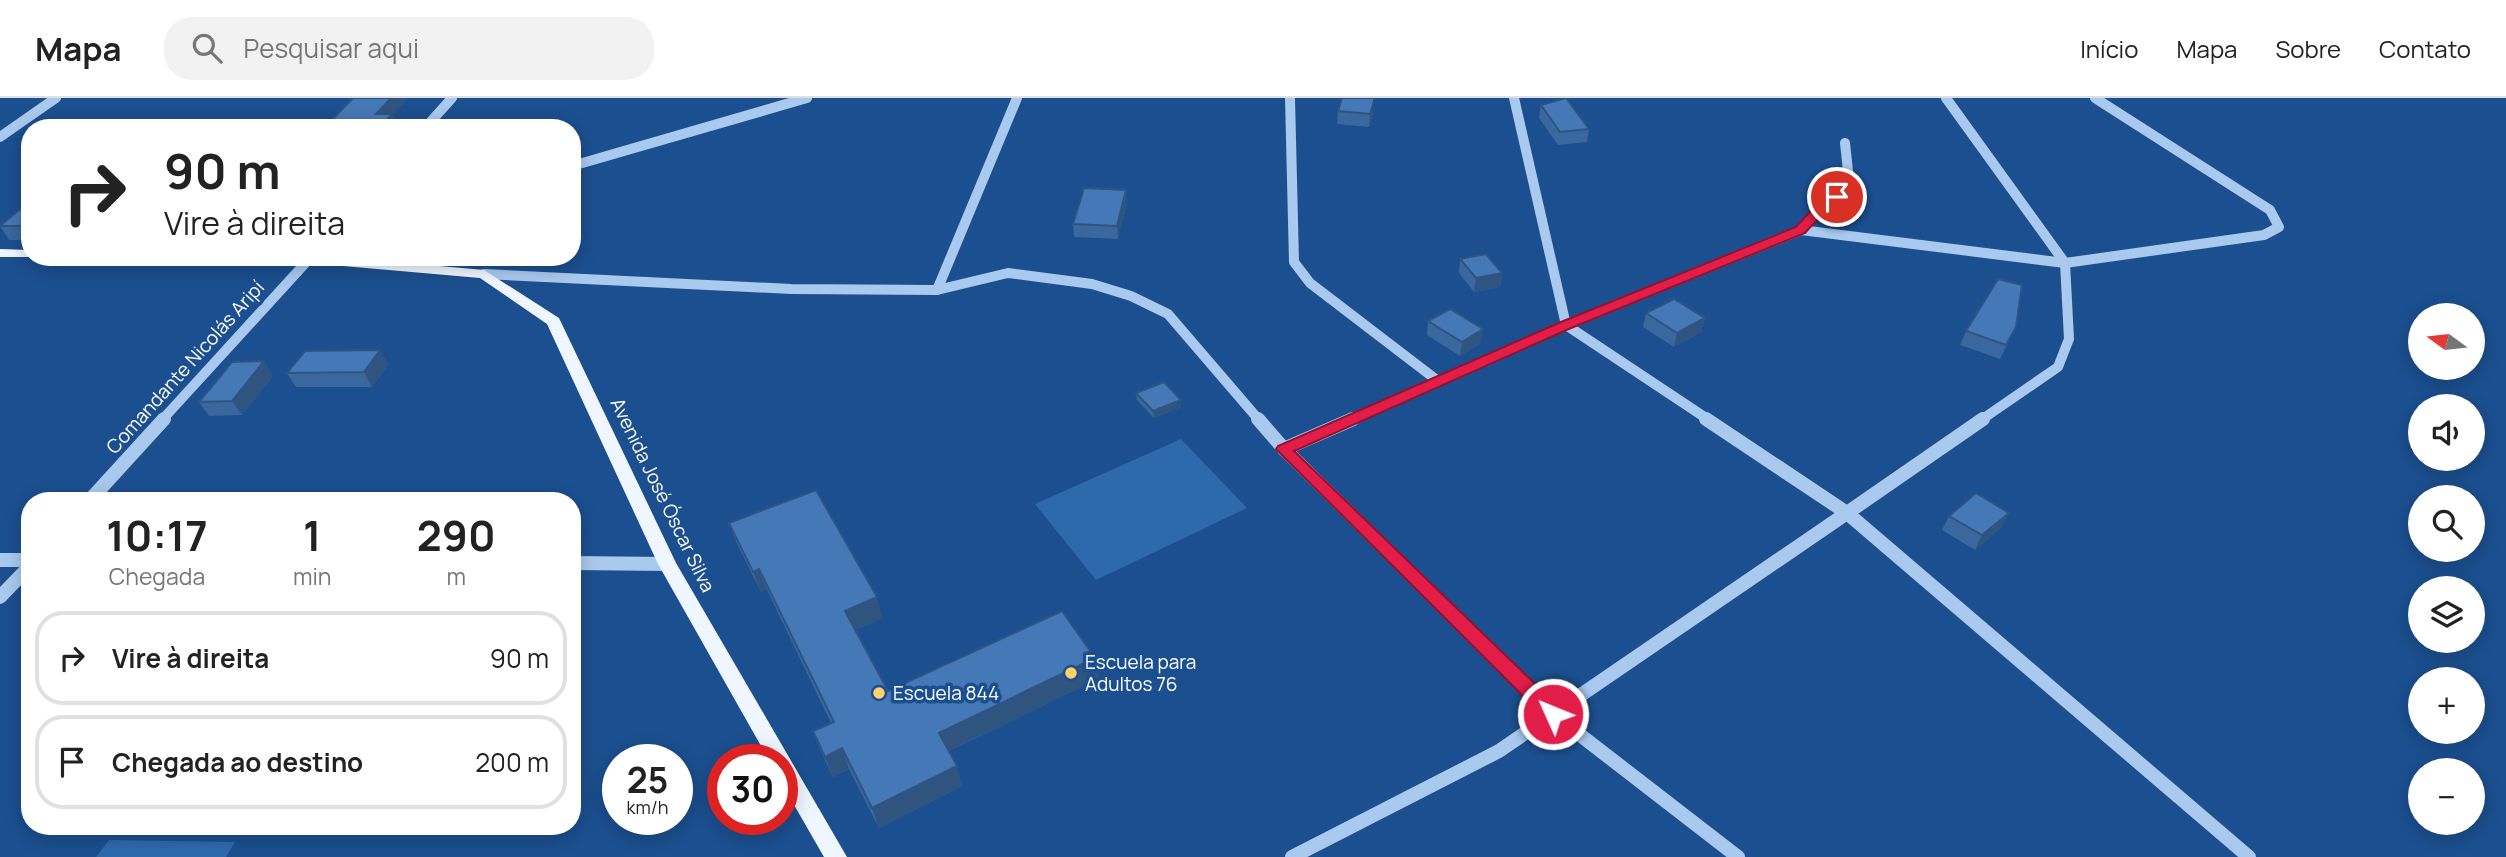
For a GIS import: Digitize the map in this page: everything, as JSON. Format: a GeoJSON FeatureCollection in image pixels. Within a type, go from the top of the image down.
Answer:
{"type":"FeatureCollection","features":[{"type":"Feature","properties":{"kind":"main road"},"geometry":{"type":"LineString","coordinates":[[0,253],[21,254]]}},
{"type":"Feature","properties":{"kind":"main road"},"geometry":{"type":"LineString","coordinates":[[398,266],[484,274]]}},
{"type":"Feature","properties":{"kind":"main road","name":"Avenida José Óscar Silva"},"geometry":{"type":"LineString","coordinates":[[484,274],[554,321],[667,564],[771,744]]}},
{"type":"Feature","properties":{"kind":"main road","name":"Avenida José Óscar Silva"},"geometry":{"type":"LineString","coordinates":[[798,792],[835,857]]}},
{"type":"Feature","properties":{"kind":"street"},"geometry":{"type":"LineString","coordinates":[[26,119],[56,98]]}},
{"type":"Feature","properties":{"kind":"street"},"geometry":{"type":"LineString","coordinates":[[433,119],[452,98]]}},
{"type":"Feature","properties":{"kind":"street"},"geometry":{"type":"LineString","coordinates":[[581,163],[807,98]]}},
{"type":"Feature","properties":{"kind":"street"},"geometry":{"type":"LineString","coordinates":[[937,290],[1017,98]]}},
{"type":"Feature","properties":{"kind":"street"},"geometry":{"type":"LineString","coordinates":[[1290,98],[1294,262],[1310,283],[1438,381]]}},
{"type":"Feature","properties":{"kind":"street"},"geometry":{"type":"LineString","coordinates":[[1514,98],[1566,325],[1847,513],[2249,857]]}},
{"type":"Feature","properties":{"kind":"street"},"geometry":{"type":"LineString","coordinates":[[1292,857],[1499,751],[2058,367],[2069,339],[2065,263],[1946,98]]}},
{"type":"Feature","properties":{"kind":"street"},"geometry":{"type":"LineString","coordinates":[[1801,230],[2065,263],[2264,235],[2279,227],[2270,211],[2095,98]]}},
{"type":"Feature","properties":{"kind":"street"},"geometry":{"type":"LineString","coordinates":[[0,137],[21,122]]}},
{"type":"Feature","properties":{"kind":"street"},"geometry":{"type":"LineString","coordinates":[[1284,449],[1566,325],[1801,230],[1824,205],[1850,190],[1845,143]]}},
{"type":"Feature","properties":{"kind":"street","name":"Comandante Nicolás Aripí"},"geometry":{"type":"LineString","coordinates":[[97,492],[304,266]]}},
{"type":"Feature","properties":{"kind":"street"},"geometry":{"type":"LineString","coordinates":[[484,274],[791,289],[937,290],[1008,273],[1092,284],[1131,296],[1168,314],[1284,449],[1553,714],[1738,857]]}},
{"type":"Feature","properties":{"kind":"street"},"geometry":{"type":"LineString","coordinates":[[0,560],[21,560]]}},
{"type":"Feature","properties":{"kind":"street"},"geometry":{"type":"LineString","coordinates":[[581,563],[667,564]]}},
{"type":"Feature","properties":{"kind":"street"},"geometry":{"type":"LineString","coordinates":[[0,597],[21,575]]}},
{"type":"Feature","properties":{"kind":"shaded area"},"geometry":{"type":"Polygon","coordinates":[[[1181,439],[1247,508],[1096,580],[1035,504],[1181,439]]]}},
{"type":"Feature","properties":{"kind":"shaded area"},"geometry":{"type":"Polygon","coordinates":[[[109,840],[235,842],[226,857],[96,857],[109,840]]]}},
{"type":"Feature","properties":{"kind":"building"},"geometry":{"type":"Polygon","coordinates":[[[353,98],[391,98],[376,114],[392,114],[388,119],[333,119],[353,98]]]}},
{"type":"Feature","properties":{"kind":"building"},"geometry":{"type":"Polygon","coordinates":[[[1342,98],[1374,98],[1370,114],[1338,111],[1342,98]]]}},
{"type":"Feature","properties":{"kind":"building"},"geometry":{"type":"Polygon","coordinates":[[[1566,98],[1589,129],[1560,132],[1541,105],[1566,98]]]}},
{"type":"Feature","properties":{"kind":"building"},"geometry":{"type":"Polygon","coordinates":[[[1084,188],[1126,190],[1117,226],[1073,224],[1084,188]]]}},
{"type":"Feature","properties":{"kind":"building"},"geometry":{"type":"Polygon","coordinates":[[[21,208],[21,226],[0,226],[21,208]]]}},
{"type":"Feature","properties":{"kind":"building"},"geometry":{"type":"Polygon","coordinates":[[[1486,254],[1502,273],[1476,278],[1460,259],[1486,254]]]}},
{"type":"Feature","properties":{"kind":"building"},"geometry":{"type":"Polygon","coordinates":[[[1998,279],[2022,285],[2016,327],[2006,345],[1966,331],[1998,279]]]}},
{"type":"Feature","properties":{"kind":"building"},"geometry":{"type":"Polygon","coordinates":[[[1674,299],[1705,318],[1677,333],[1646,313],[1674,299]]]}},
{"type":"Feature","properties":{"kind":"building"},"geometry":{"type":"Polygon","coordinates":[[[1450,309],[1483,329],[1462,342],[1428,321],[1450,309]]]}},
{"type":"Feature","properties":{"kind":"building"},"geometry":{"type":"Polygon","coordinates":[[[380,350],[364,372],[287,373],[305,351],[380,350]]]}},
{"type":"Feature","properties":{"kind":"building"},"geometry":{"type":"Polygon","coordinates":[[[264,361],[232,401],[199,402],[232,362],[264,361]]]}},
{"type":"Feature","properties":{"kind":"building"},"geometry":{"type":"Polygon","coordinates":[[[1164,382],[1181,400],[1153,411],[1136,393],[1164,382]]]}},
{"type":"Feature","properties":{"kind":"building"},"geometry":{"type":"Polygon","coordinates":[[[816,490],[877,597],[845,611],[888,691],[1062,611],[1095,658],[939,733],[957,766],[872,808],[842,748],[825,757],[813,731],[834,722],[759,569],[753,572],[729,523],[816,490]]]}},
{"type":"Feature","properties":{"kind":"building"},"geometry":{"type":"Polygon","coordinates":[[[1976,493],[2009,513],[1982,535],[1949,516],[1976,493]]]}},
{"type":"Feature","properties":{"kind":"place","name":"Escuela para Adultos 76"},"geometry":{"type":"Point","coordinates":[1071,673]}},
{"type":"Feature","properties":{"kind":"place","name":"Escuela 844"},"geometry":{"type":"Point","coordinates":[879,693]}},
{"type":"Feature","properties":{"kind":"route"},"geometry":{"type":"LineString","coordinates":[[1553,714],[1284,449],[1566,325],[1801,230],[1824,205],[1837,197]]}}]}
